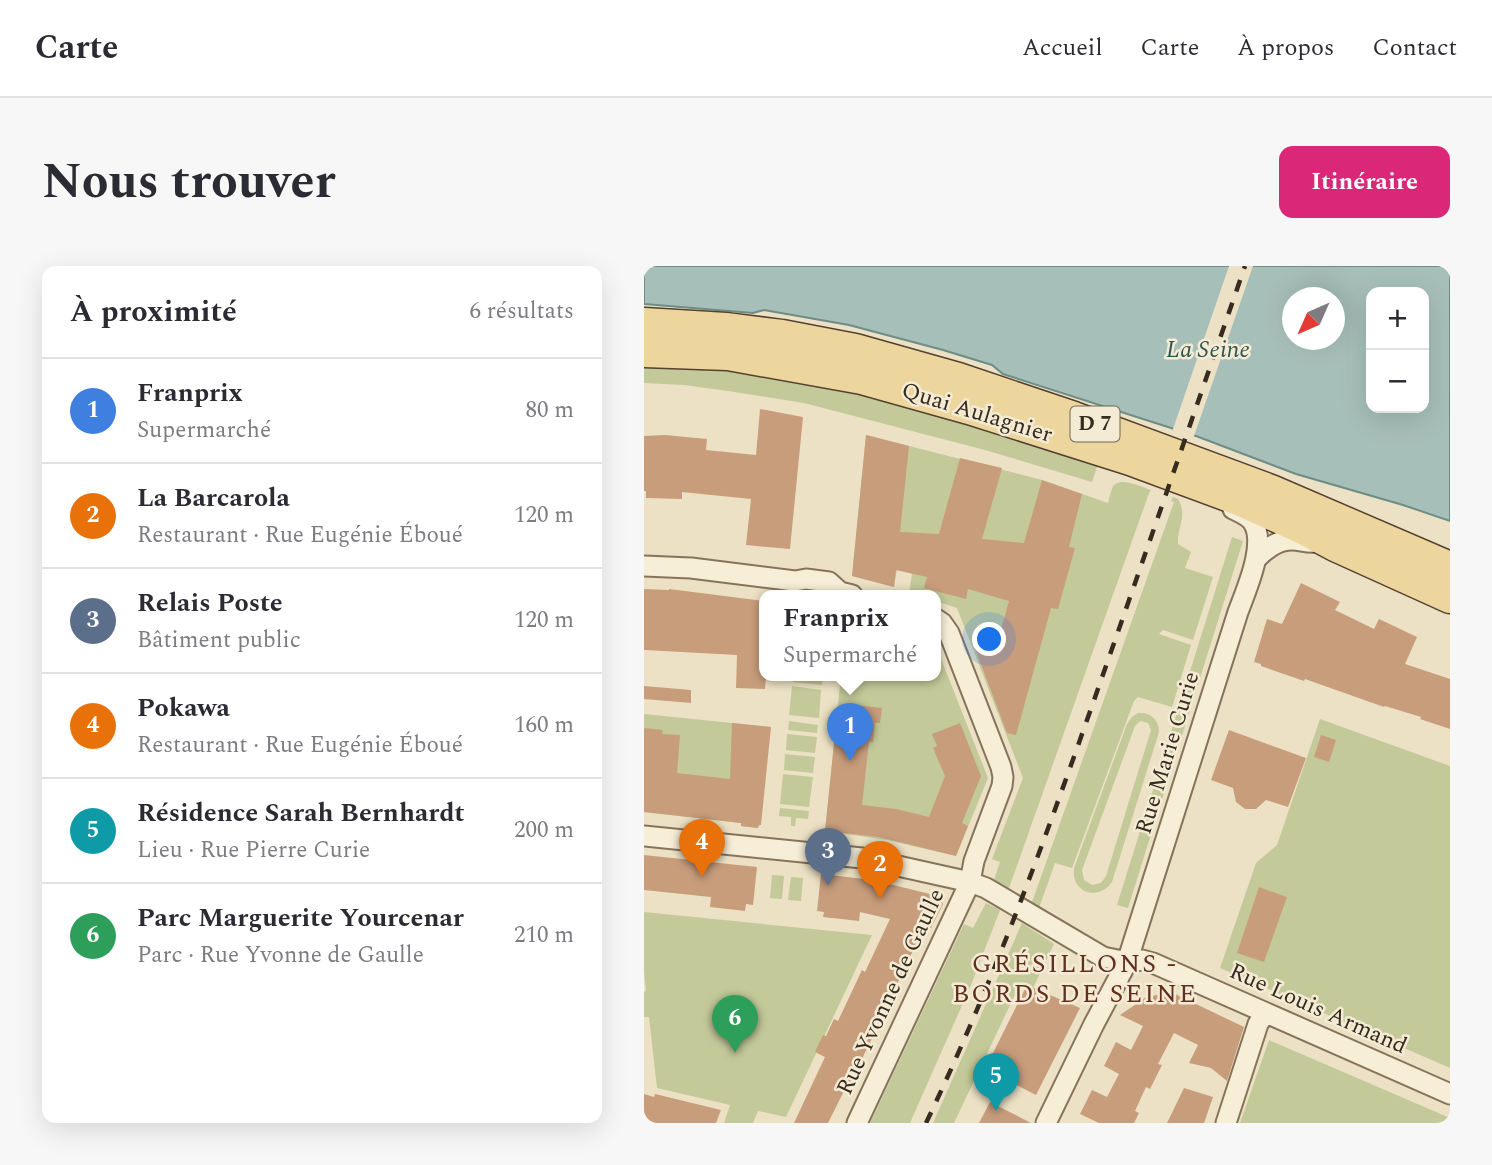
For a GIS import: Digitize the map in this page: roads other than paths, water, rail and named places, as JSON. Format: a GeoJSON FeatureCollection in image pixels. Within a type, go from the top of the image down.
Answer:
{"type":"FeatureCollection","features":[{"type":"Feature","properties":{"kind":"main road","name":"Quai Aulagnier"},"geometry":{"type":"LineString","coordinates":[[644,323],[726,328],[782,335],[867,352],[958,378],[1074,416],[1271,490],[1450,567]]}},
{"type":"Feature","properties":{"kind":"main road","name":"Quai Aulagnier"},"geometry":{"type":"LineString","coordinates":[[644,352],[728,355],[862,379],[1018,425],[1130,460],[1241,501],[1450,598]]}},
{"type":"Feature","properties":{"kind":"street","name":"Rue Marie Curie"},"geometry":{"type":"LineString","coordinates":[[1046,1123],[1127,962],[1256,559],[1257,533],[1248,517],[1208,499],[1173,477]]}},
{"type":"Feature","properties":{"kind":"street"},"geometry":{"type":"LineString","coordinates":[[1256,559],[1264,551],[1283,541],[1309,543],[1325,540]]}},
{"type":"Feature","properties":{"kind":"street"},"geometry":{"type":"LineString","coordinates":[[644,566],[691,569],[799,588],[806,579],[828,582],[837,590]]}},
{"type":"Feature","properties":{"kind":"street","name":"Rue Yvonne de Gaulle"},"geometry":{"type":"LineString","coordinates":[[857,1123],[970,882],[1002,786],[1001,767],[949,633],[941,622]]}},
{"type":"Feature","properties":{"kind":"street","name":"Rue Louis Armand"},"geometry":{"type":"LineString","coordinates":[[644,836],[862,858],[970,882],[986,888],[1103,957],[1127,962],[1142,960],[1153,963],[1450,1094]]}},
{"type":"Feature","properties":{"kind":"street"},"geometry":{"type":"LineString","coordinates":[[1226,1123],[1258,1024],[1265,1013]]}},
{"type":"Feature","properties":{"kind":"water","name":"La Seine"},"geometry":{"type":"Polygon","coordinates":[[[644,266],[1450,266],[1450,521],[1296,474],[1196,436],[1003,374],[992,365],[943,350],[849,325],[764,310],[753,313],[644,304],[644,266]]]}},
{"type":"Feature","properties":{"kind":"railway"},"geometry":{"type":"LineString","coordinates":[[926,1123],[1000,954],[1044,839],[1245,266]]}},
{"type":"Feature","properties":{"kind":"place","name":"Franprix"},"geometry":{"type":"Point","coordinates":[850,761]}},
{"type":"Feature","properties":{"kind":"place","name":"Pokawa"},"geometry":{"type":"Point","coordinates":[702,877]}},
{"type":"Feature","properties":{"kind":"place","name":"Relais Poste"},"geometry":{"type":"Point","coordinates":[828,886]}},
{"type":"Feature","properties":{"kind":"place","name":"La Barcarola"},"geometry":{"type":"Point","coordinates":[880,899]}},
{"type":"Feature","properties":{"kind":"place","name":"Parc Marguerite Yourcenar"},"geometry":{"type":"Point","coordinates":[735,1053]}},
{"type":"Feature","properties":{"kind":"place","name":"Résidence Sarah Bernhardt"},"geometry":{"type":"Point","coordinates":[996,1111]}},
{"type":"Feature","properties":{"kind":"district","name":"GRÉSILLONS - BORDS DE SEINE"},"geometry":{"type":"Point","coordinates":[1075,979]}}]}
